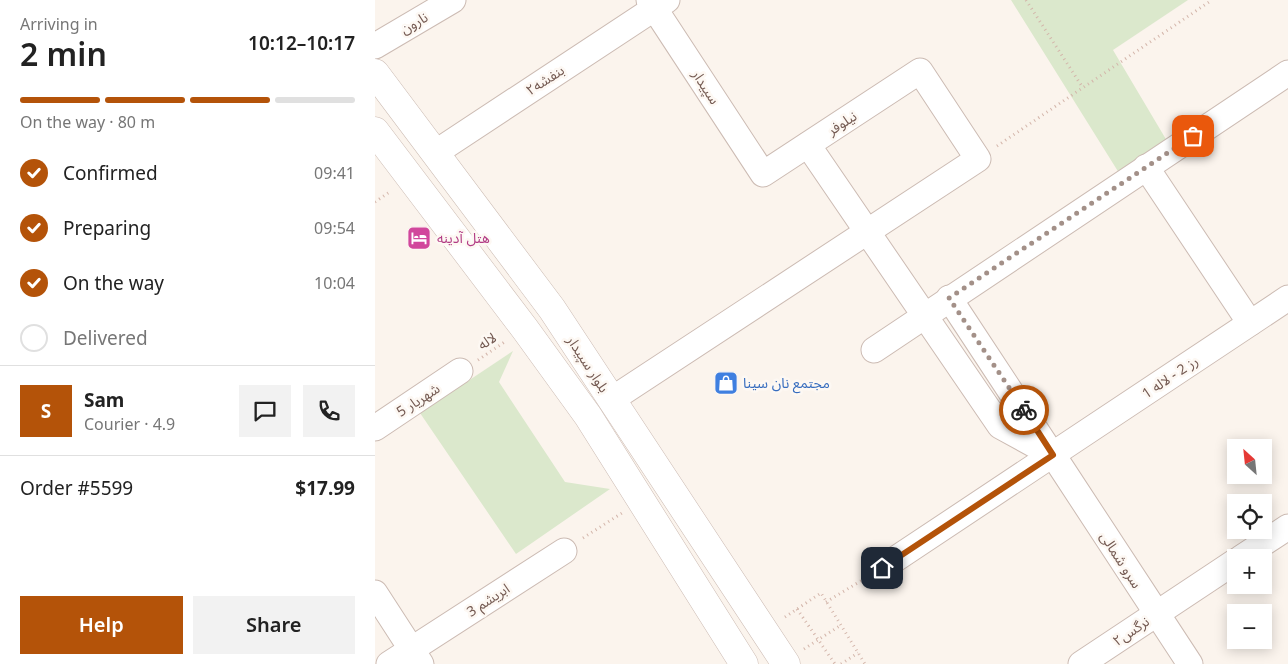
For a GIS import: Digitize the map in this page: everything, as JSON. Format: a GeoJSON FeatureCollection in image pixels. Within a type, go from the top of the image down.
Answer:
{"type":"FeatureCollection","features":[{"type":"Feature","properties":{"kind":"street","name":"نارون"},"geometry":{"type":"LineString","coordinates":[[375,46],[453,0]]}},
{"type":"Feature","properties":{"kind":"street","name":"بنفشه۲"},"geometry":{"type":"LineString","coordinates":[[435,153],[657,3]]}},
{"type":"Feature","properties":{"kind":"street","name":"سپیدار"},"geometry":{"type":"LineString","coordinates":[[657,3],[763,174]]}},
{"type":"Feature","properties":{"kind":"street","name":"نیلوفر"},"geometry":{"type":"LineString","coordinates":[[763,174],[920,71],[978,159]]}},
{"type":"Feature","properties":{"kind":"street","name":"بلوار سپیدار"},"geometry":{"type":"LineString","coordinates":[[375,73],[552,309],[786,663]]}},
{"type":"Feature","properties":{"kind":"street"},"geometry":{"type":"LineString","coordinates":[[874,350],[949,298],[1288,74]]}},
{"type":"Feature","properties":{"kind":"street","name":"بلوار سپیدار"},"geometry":{"type":"LineString","coordinates":[[375,131],[525,329],[588,416],[744,664]]}},
{"type":"Feature","properties":{"kind":"street","name":"سرو شمالی"},"geometry":{"type":"LineString","coordinates":[[808,144],[923,316],[1000,426],[1053,455]]}},
{"type":"Feature","properties":{"kind":"street"},"geometry":{"type":"LineString","coordinates":[[611,400],[978,159]]}},
{"type":"Feature","properties":{"kind":"street"},"geometry":{"type":"LineString","coordinates":[[1146,168],[1250,323]]}},
{"type":"Feature","properties":{"kind":"street","name":"سرو شمالی"},"geometry":{"type":"LineString","coordinates":[[949,298],[1190,664]]}},
{"type":"Feature","properties":{"kind":"street","name":"رز 2 - لاله 1"},"geometry":{"type":"LineString","coordinates":[[882,568],[1288,298]]}},
{"type":"Feature","properties":{"kind":"street","name":"شهریار 5"},"geometry":{"type":"LineString","coordinates":[[375,428],[460,372]]}},
{"type":"Feature","properties":{"kind":"street"},"geometry":{"type":"LineString","coordinates":[[1255,549],[1288,527]]}},
{"type":"Feature","properties":{"kind":"street","name":"ابریشم 3"},"geometry":{"type":"LineString","coordinates":[[389,664],[417,657],[564,551]]}},
{"type":"Feature","properties":{"kind":"street","name":"نرگس۲"},"geometry":{"type":"LineString","coordinates":[[1081,664],[1227,567]]}},
{"type":"Feature","properties":{"kind":"street"},"geometry":{"type":"LineString","coordinates":[[375,593],[417,657]]}},
{"type":"Feature","properties":{"kind":"path"},"geometry":{"type":"LineString","coordinates":[[1026,0],[1083,88]]}},
{"type":"Feature","properties":{"kind":"path"},"geometry":{"type":"LineString","coordinates":[[978,159],[1212,0]]}},
{"type":"Feature","properties":{"kind":"path","name":"لاله"},"geometry":{"type":"LineString","coordinates":[[460,372],[525,329]]}},
{"type":"Feature","properties":{"kind":"path"},"geometry":{"type":"LineString","coordinates":[[564,551],[641,500]]}},
{"type":"Feature","properties":{"kind":"path"},"geometry":{"type":"LineString","coordinates":[[826,602],[882,568]]}},
{"type":"Feature","properties":{"kind":"path"},"geometry":{"type":"LineString","coordinates":[[764,631],[821,593],[865,664]]}},
{"type":"Feature","properties":{"kind":"path"},"geometry":{"type":"LineString","coordinates":[[797,609],[835,664]]}},
{"type":"Feature","properties":{"kind":"path"},"geometry":{"type":"LineString","coordinates":[[786,663],[841,625]]}},
{"type":"Feature","properties":{"kind":"path"},"geometry":{"type":"LineString","coordinates":[[841,664],[858,653]]}},
{"type":"Feature","properties":{"kind":"green space"},"geometry":{"type":"Polygon","coordinates":[[[1011,0],[1188,0],[1113,50],[1167,141],[1119,173],[1011,0]]]}},
{"type":"Feature","properties":{"kind":"green space"},"geometry":{"type":"Polygon","coordinates":[[[513,351],[499,382],[565,482],[610,489],[516,554],[420,413],[513,351]]]}},
{"type":"Feature","properties":{"kind":"way so far"},"geometry":{"type":"LineString","coordinates":[[1024,410],[949,298],[1193,136]]}},
{"type":"Feature","properties":{"kind":"place","name":"هتل آدینه"},"geometry":{"type":"Point","coordinates":[419,238]}},
{"type":"Feature","properties":{"kind":"place","name":"مجتمع نان سینا"},"geometry":{"type":"Point","coordinates":[726,383]}},
{"type":"Feature","properties":{"kind":"route"},"geometry":{"type":"LineString","coordinates":[[882,568],[1053,455],[1024,410]]}}]}
